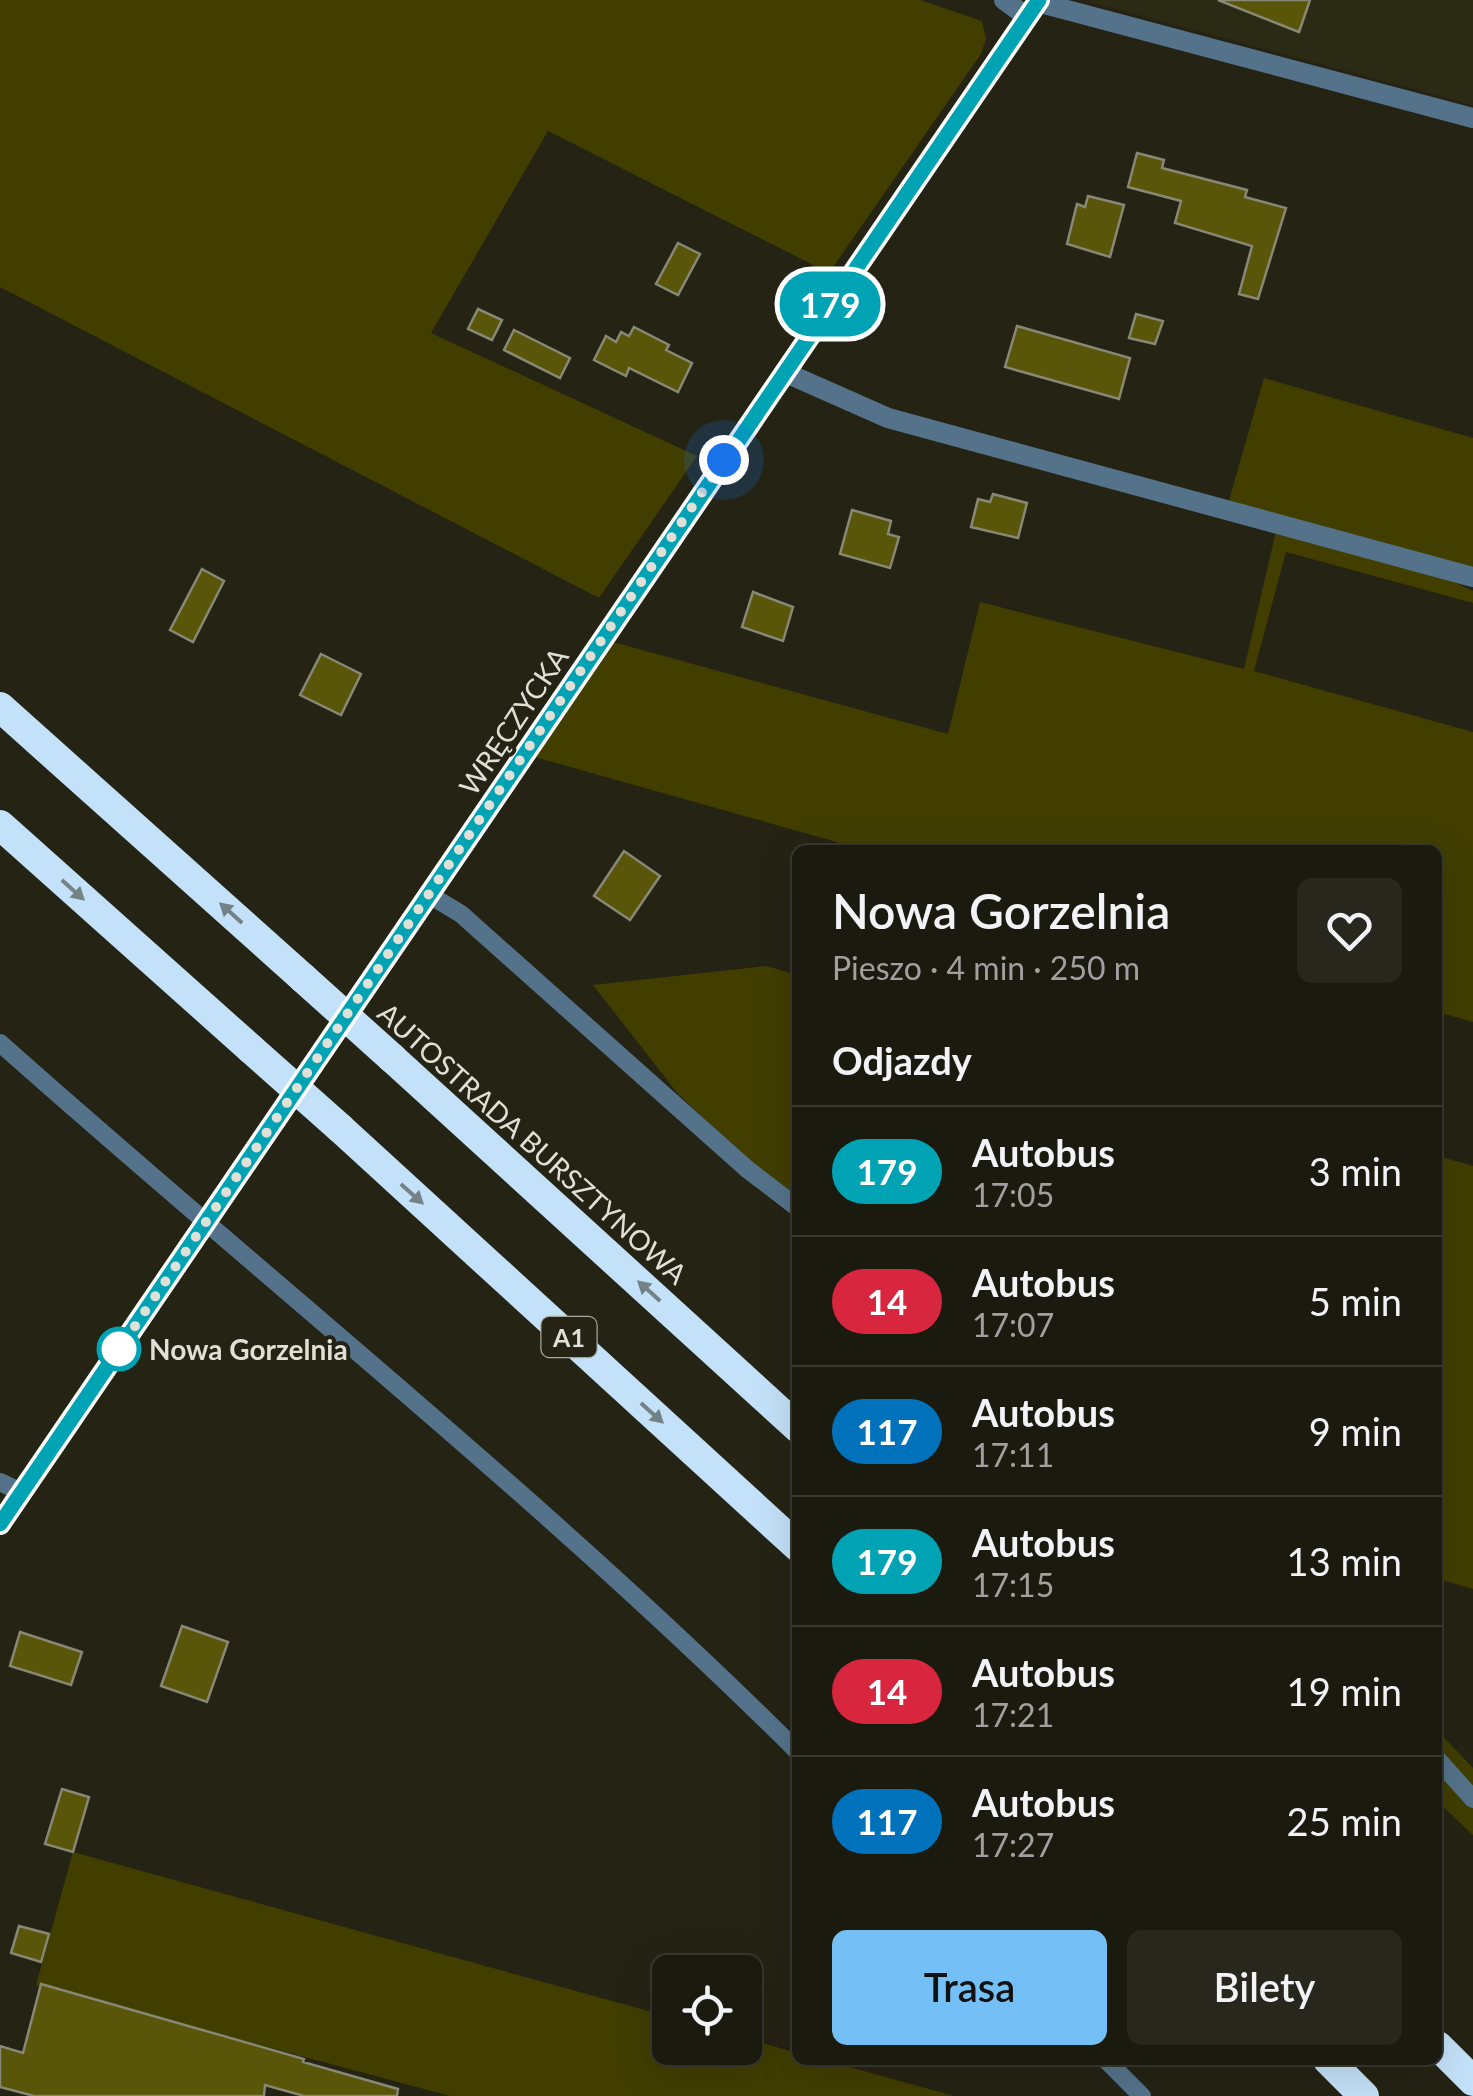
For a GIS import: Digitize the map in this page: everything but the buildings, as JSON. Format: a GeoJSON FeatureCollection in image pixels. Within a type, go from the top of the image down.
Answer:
{"type":"FeatureCollection","features":[{"type":"Feature","properties":{"kind":"highway","name":"AUTOSTRADA BURSZTYNOWA"},"geometry":{"type":"LineString","coordinates":[[0,708],[304,978],[792,1423]]}},
{"type":"Feature","properties":{"kind":"highway","name":"A1"},"geometry":{"type":"LineString","coordinates":[[0,825],[340,1128],[792,1542]]}},
{"type":"Feature","properties":{"kind":"highway"},"geometry":{"type":"LineString","coordinates":[[1442,2050],[1473,2081]]}},
{"type":"Feature","properties":{"kind":"highway"},"geometry":{"type":"LineString","coordinates":[[1333,2065],[1364,2096]]}},
{"type":"Feature","properties":{"kind":"main road","name":"WRĘCZYCKA"},"geometry":{"type":"LineString","coordinates":[[0,1524],[1034,6]]}},
{"type":"Feature","properties":{"kind":"street"},"geometry":{"type":"LineString","coordinates":[[1004,0],[1473,118]]}},
{"type":"Feature","properties":{"kind":"street"},"geometry":{"type":"LineString","coordinates":[[784,372],[888,418],[1473,577]]}},
{"type":"Feature","properties":{"kind":"lane"},"geometry":{"type":"LineString","coordinates":[[428,894],[460,914],[719,1144],[792,1203]]}},
{"type":"Feature","properties":{"kind":"lane"},"geometry":{"type":"LineString","coordinates":[[0,1043],[722,1677],[792,1746]]}},
{"type":"Feature","properties":{"kind":"lane"},"geometry":{"type":"LineString","coordinates":[[0,1482],[21,1492]]}},
{"type":"Feature","properties":{"kind":"lane"},"geometry":{"type":"LineString","coordinates":[[1442,1764],[1473,1799]]}},
{"type":"Feature","properties":{"kind":"lane"},"geometry":{"type":"LineString","coordinates":[[1111,2065],[1142,2096]]}},
{"type":"Feature","properties":{"kind":"shaded area"},"geometry":{"type":"Polygon","coordinates":[[[0,0],[920,0],[982,21],[986,39],[981,54],[829,273],[548,131],[431,333],[697,456],[599,598],[0,287],[0,0]]]}},
{"type":"Feature","properties":{"kind":"shaded area"},"geometry":{"type":"Polygon","coordinates":[[[1091,0],[1473,0],[1473,105],[1090,2],[1091,0]]]}},
{"type":"Feature","properties":{"kind":"shaded area"},"geometry":{"type":"Polygon","coordinates":[[[1264,378],[1473,438],[1473,569],[1228,504],[1264,378]]]}},
{"type":"Feature","properties":{"kind":"shaded area"},"geometry":{"type":"Polygon","coordinates":[[[1276,531],[1452,581],[1473,591],[1473,603],[1286,552],[1254,671],[1473,732],[1473,1022],[1442,1013],[1442,845],[847,845],[524,754],[602,639],[948,734],[980,602],[1244,669],[1276,531]]]}},
{"type":"Feature","properties":{"kind":"shaded area"},"geometry":{"type":"Polygon","coordinates":[[[767,966],[792,974],[792,1201],[678,1094],[593,985],[767,966]]]}},
{"type":"Feature","properties":{"kind":"shaded area"},"geometry":{"type":"Polygon","coordinates":[[[1442,1157],[1473,1166],[1473,1589],[1442,1580],[1442,1157]]]}},
{"type":"Feature","properties":{"kind":"shaded area"},"geometry":{"type":"Polygon","coordinates":[[[1442,1735],[1473,1768],[1473,1835],[1442,1806],[1442,1735]]]}},
{"type":"Feature","properties":{"kind":"shaded area"},"geometry":{"type":"Polygon","coordinates":[[[73,1852],[652,2012],[652,2065],[762,2065],[762,2043],[792,2052],[792,2065],[842,2065],[954,2096],[450,2096],[36,1985],[73,1852]]]}},
{"type":"Feature","properties":{"kind":"bus line","name":"179"},"geometry":{"type":"LineString","coordinates":[[0,1524],[1039,0]]}},
{"type":"Feature","properties":{"kind":"place","name":"Nowa Gorzelnia"},"geometry":{"type":"Point","coordinates":[119,1349]}},
{"type":"Feature","properties":{"kind":"route"},"geometry":{"type":"LineString","coordinates":[[119,1349],[112,1360],[724,460]]}}]}
